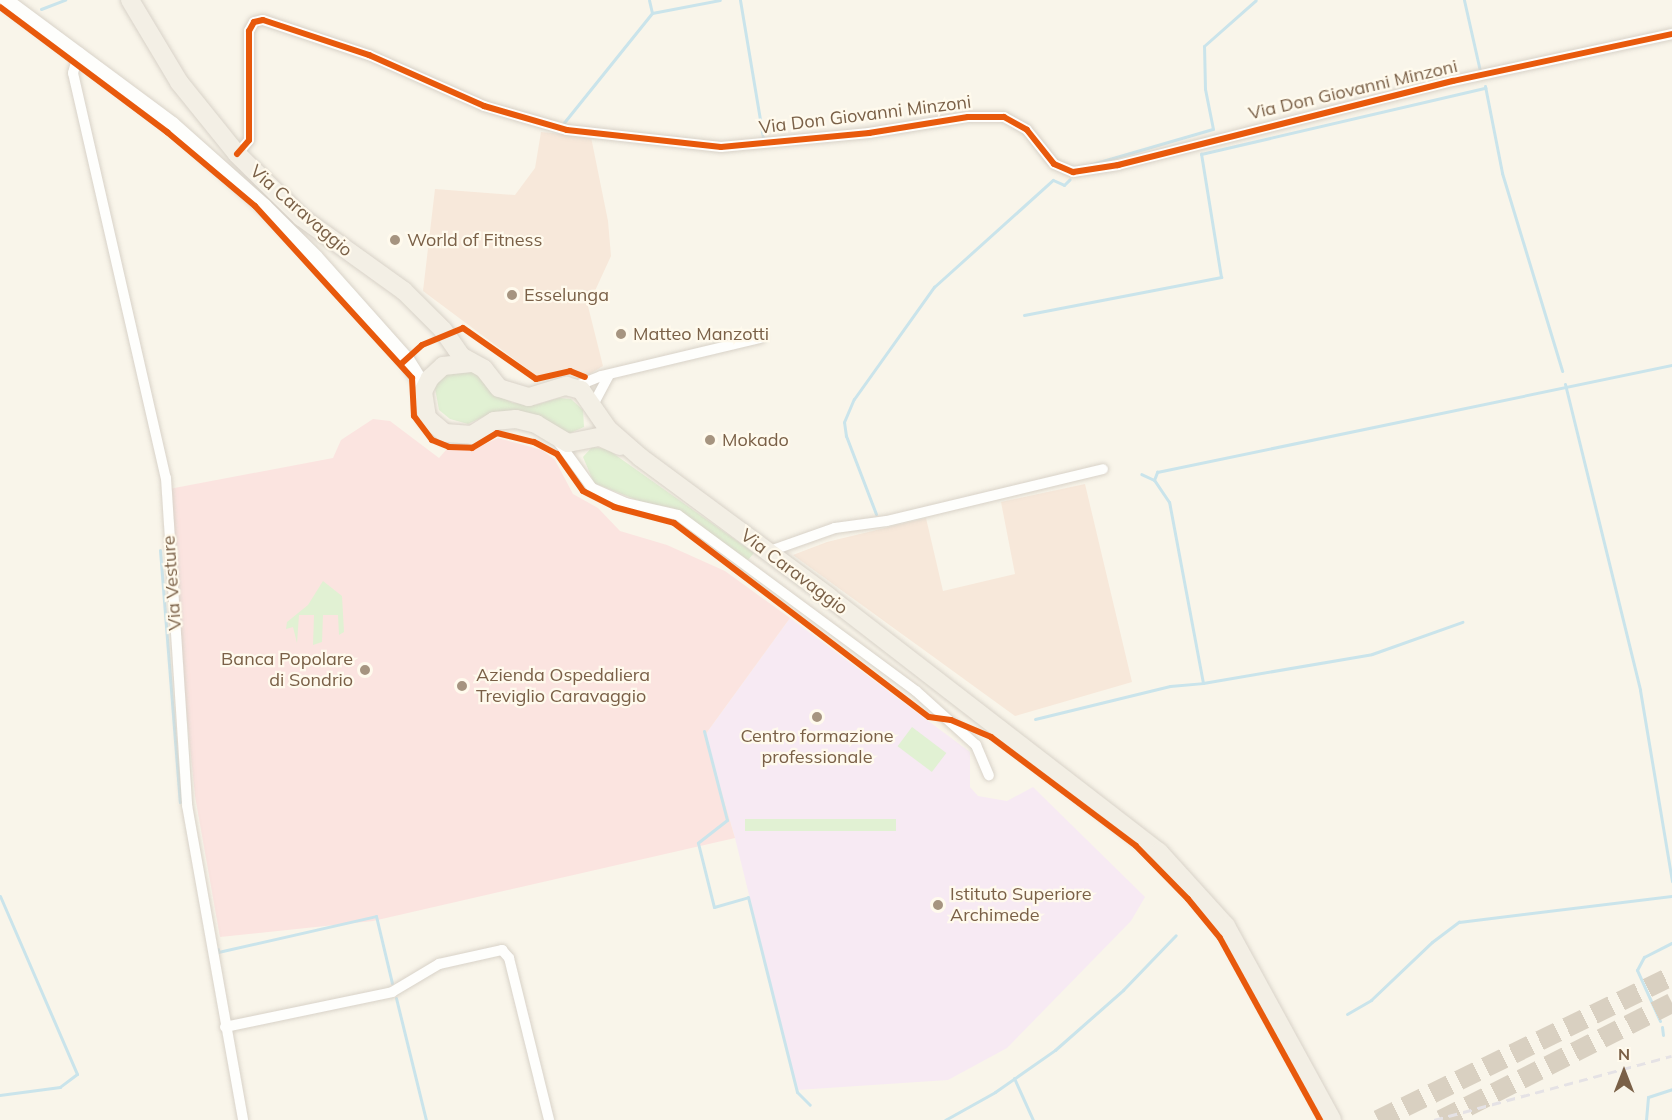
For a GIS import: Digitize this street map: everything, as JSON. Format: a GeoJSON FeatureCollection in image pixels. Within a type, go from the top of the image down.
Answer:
{"type":"FeatureCollection","features":[{"type":"Feature","properties":{"kind":"main road","name":"Via Caravaggio"},"geometry":{"type":"LineString","coordinates":[[130,0],[179,82],[237,154],[301,217],[405,291],[429,314],[457,351],[471,363],[484,369],[507,393],[540,396],[557,387],[572,387],[581,390],[640,457]]}},
{"type":"Feature","properties":{"kind":"main road","name":"Via Caravaggio"},"geometry":{"type":"LineString","coordinates":[[429,314],[443,347],[437,371],[423,395],[428,418],[451,435],[472,435],[494,422],[516,419],[536,424],[557,440],[608,439],[640,457],[777,553],[946,689],[1124,823],[1192,885],[1226,926],[1332,1120]]}},
{"type":"Feature","properties":{"kind":"main road"},"geometry":{"type":"LineString","coordinates":[[437,371],[448,364],[471,363]]}},
{"type":"Feature","properties":{"kind":"main road"},"geometry":{"type":"LineString","coordinates":[[583,440],[594,427],[595,408]]}},
{"type":"Feature","properties":{"kind":"street","name":"Via Caravaggio"},"geometry":{"type":"LineString","coordinates":[[5,0],[79,52],[172,124],[264,207],[315,257],[406,359],[418,377],[423,395]]}},
{"type":"Feature","properties":{"kind":"street","name":"Via Don Giovanni Minzoni"},"geometry":{"type":"LineString","coordinates":[[237,154],[249,140],[249,31],[254,22],[263,20],[369,55],[484,106],[567,130],[722,147],[996,116],[1018,122],[1054,165],[1073,172],[1118,165],[1453,81],[1672,34]]}},
{"type":"Feature","properties":{"kind":"street","name":"Via Vesture"},"geometry":{"type":"LineString","coordinates":[[79,52],[73,73],[166,478],[187,805],[243,1120]]}},
{"type":"Feature","properties":{"kind":"street","name":"Via Caravaggio"},"geometry":{"type":"LineString","coordinates":[[572,387],[609,375],[761,338]]}},
{"type":"Feature","properties":{"kind":"street","name":"Via Caravaggio"},"geometry":{"type":"LineString","coordinates":[[406,359],[424,371],[437,371]]}},
{"type":"Feature","properties":{"kind":"street"},"geometry":{"type":"LineString","coordinates":[[595,408],[609,375]]}},
{"type":"Feature","properties":{"kind":"street"},"geometry":{"type":"LineString","coordinates":[[557,440],[578,473],[601,493],[678,515],[935,706],[976,745],[989,775]]}},
{"type":"Feature","properties":{"kind":"street"},"geometry":{"type":"LineString","coordinates":[[578,473],[583,440]]}},
{"type":"Feature","properties":{"kind":"street"},"geometry":{"type":"LineString","coordinates":[[777,553],[835,528],[887,521],[1103,469]]}},
{"type":"Feature","properties":{"kind":"street"},"geometry":{"type":"LineString","coordinates":[[225,1027],[392,992],[439,964],[502,950],[509,958],[549,1120]]}},
{"type":"Feature","properties":{"kind":"shaded area"},"geometry":{"type":"Polygon","coordinates":[[[541,132],[591,137],[608,221],[611,256],[588,306],[603,366],[588,375],[570,369],[538,377],[423,291],[435,189],[515,195],[535,168],[541,132]]]}},
{"type":"Feature","properties":{"kind":"shaded area","name":"Azienda Ospedaliera Treviglio Caravaggio"},"geometry":{"type":"Polygon","coordinates":[[[373,419],[390,421],[439,458],[446,450],[473,450],[498,438],[542,450],[555,460],[573,494],[598,508],[620,531],[667,545],[725,571],[790,618],[705,735],[735,838],[373,921],[220,937],[195,796],[179,638],[169,489],[333,458],[341,440],[373,419]]]}},
{"type":"Feature","properties":{"kind":"shaded area"},"geometry":{"type":"Polygon","coordinates":[[[1085,484],[1132,682],[1015,716],[793,555],[827,542],[926,518],[943,591],[1015,574],[1001,502],[1085,484]]]}},
{"type":"Feature","properties":{"kind":"shaded area"},"geometry":{"type":"Polygon","coordinates":[[[790,618],[970,752],[970,787],[978,796],[1007,801],[1033,787],[1145,897],[1131,921],[1007,1048],[948,1080],[797,1090],[735,838],[705,735],[790,618]]]}},
{"type":"Feature","properties":{"kind":"green space"},"geometry":{"type":"Polygon","coordinates":[[[474,371],[494,394],[513,403],[536,405],[559,398],[571,399],[583,410],[584,427],[568,434],[512,411],[491,413],[468,424],[450,419],[439,410],[435,388],[443,374],[474,371]]]}},
{"type":"Feature","properties":{"kind":"green space"},"geometry":{"type":"Polygon","coordinates":[[[592,447],[607,449],[754,553],[748,560],[673,508],[642,502],[594,483],[583,457],[592,447]]]}},
{"type":"Feature","properties":{"kind":"green space"},"geometry":{"type":"Polygon","coordinates":[[[323,581],[342,596],[344,632],[339,635],[338,615],[323,615],[322,642],[313,645],[314,615],[299,615],[297,643],[293,627],[286,629],[287,622],[308,605],[323,581]]]}},
{"type":"Feature","properties":{"kind":"green space"},"geometry":{"type":"Polygon","coordinates":[[[912,727],[946,753],[932,772],[898,746],[912,727]]]}},
{"type":"Feature","properties":{"kind":"green space"},"geometry":{"type":"Polygon","coordinates":[[[745,819],[896,819],[896,831],[745,831],[745,819]]]}},
{"type":"Feature","properties":{"kind":"waterway"},"geometry":{"type":"LineString","coordinates":[[41,9],[65,0]]}},
{"type":"Feature","properties":{"kind":"waterway"},"geometry":{"type":"LineString","coordinates":[[562,125],[652,13],[649,0]]}},
{"type":"Feature","properties":{"kind":"waterway"},"geometry":{"type":"LineString","coordinates":[[652,13],[720,0]]}},
{"type":"Feature","properties":{"kind":"waterway"},"geometry":{"type":"LineString","coordinates":[[740,0],[763,138]]}},
{"type":"Feature","properties":{"kind":"waterway"},"geometry":{"type":"LineString","coordinates":[[1082,167],[1213,129],[1205,89],[1204,46],[1256,0]]}},
{"type":"Feature","properties":{"kind":"waterway"},"geometry":{"type":"LineString","coordinates":[[1464,0],[1480,71]]}},
{"type":"Feature","properties":{"kind":"waterway"},"geometry":{"type":"LineString","coordinates":[[1485,86],[1502,173],[1562,371]]}},
{"type":"Feature","properties":{"kind":"waterway"},"geometry":{"type":"LineString","coordinates":[[1024,315],[1221,277],[1201,154],[1485,88]]}},
{"type":"Feature","properties":{"kind":"waterway"},"geometry":{"type":"LineString","coordinates":[[876,514],[846,436],[844,422],[854,399],[934,287],[1053,180],[1064,185],[1070,179]]}},
{"type":"Feature","properties":{"kind":"waterway"},"geometry":{"type":"LineString","coordinates":[[1154,480],[1157,472],[1672,365]]}},
{"type":"Feature","properties":{"kind":"waterway"},"geometry":{"type":"LineString","coordinates":[[1565,384],[1640,690],[1672,881]]}},
{"type":"Feature","properties":{"kind":"waterway"},"geometry":{"type":"LineString","coordinates":[[1035,719],[1170,686],[1203,683],[1169,502],[1154,480],[1141,474]]}},
{"type":"Feature","properties":{"kind":"waterway"},"geometry":{"type":"LineString","coordinates":[[160,550],[180,802]]}},
{"type":"Feature","properties":{"kind":"waterway"},"geometry":{"type":"LineString","coordinates":[[1203,683],[1372,654],[1462,622]]}},
{"type":"Feature","properties":{"kind":"waterway"},"geometry":{"type":"LineString","coordinates":[[704,731],[727,820],[698,843],[714,907],[748,897],[797,1092],[810,1105]]}},
{"type":"Feature","properties":{"kind":"waterway"},"geometry":{"type":"LineString","coordinates":[[0,896],[77,1074],[60,1087],[0,1095]]}},
{"type":"Feature","properties":{"kind":"waterway"},"geometry":{"type":"LineString","coordinates":[[1347,1014],[1371,1000],[1432,942],[1459,922],[1672,896]]}},
{"type":"Feature","properties":{"kind":"waterway"},"geometry":{"type":"LineString","coordinates":[[218,949],[218,952],[376,916],[392,983]]}},
{"type":"Feature","properties":{"kind":"waterway"},"geometry":{"type":"LineString","coordinates":[[945,1120],[995,1092],[1055,1050],[1123,990],[1176,935]]}},
{"type":"Feature","properties":{"kind":"waterway"},"geometry":{"type":"LineString","coordinates":[[1660,1021],[1637,970],[1644,957],[1672,943]]}},
{"type":"Feature","properties":{"kind":"waterway"},"geometry":{"type":"LineString","coordinates":[[396,998],[426,1120]]}},
{"type":"Feature","properties":{"kind":"waterway"},"geometry":{"type":"LineString","coordinates":[[1662,1027],[1663,1035]]}},
{"type":"Feature","properties":{"kind":"waterway"},"geometry":{"type":"LineString","coordinates":[[1014,1078],[1033,1120]]}},
{"type":"Feature","properties":{"kind":"waterway"},"geometry":{"type":"LineString","coordinates":[[1646,1120],[1648,1097],[1672,1089]]}},
{"type":"Feature","properties":{"kind":"tunnel"},"geometry":{"type":"LineString","coordinates":[[1378,1120],[1672,976]]}},
{"type":"Feature","properties":{"kind":"tunnel"},"geometry":{"type":"LineString","coordinates":[[1441,1120],[1672,1003]]}},
{"type":"Feature","properties":{"kind":"railway"},"geometry":{"type":"LineString","coordinates":[[1434,1120],[1672,1056]]}},
{"type":"Feature","properties":{"kind":"cycle path"},"geometry":{"type":"LineString","coordinates":[[0,7],[167,132],[255,206],[412,378],[414,416],[432,440],[449,447],[472,448],[497,433],[534,442],[557,454],[583,491],[614,507],[674,523],[929,717],[951,720],[991,737],[1136,846],[1188,899],[1220,938],[1320,1120]]}},
{"type":"Feature","properties":{"kind":"cycle path"},"geometry":{"type":"LineString","coordinates":[[237,154],[249,140],[249,31],[254,22],[263,20],[369,55],[484,106],[567,130],[721,147],[869,133],[968,117],[1004,117],[1027,130],[1054,164],[1073,172],[1118,165],[1453,81],[1672,34]]}},
{"type":"Feature","properties":{"kind":"cycle path"},"geometry":{"type":"LineString","coordinates":[[401,364],[422,345],[463,328],[536,379],[570,371],[585,377]]}},
{"type":"Feature","properties":{"kind":"place","name":"World of Fitness"},"geometry":{"type":"Point","coordinates":[395,240]}},
{"type":"Feature","properties":{"kind":"place","name":"Esselunga"},"geometry":{"type":"Point","coordinates":[512,295]}},
{"type":"Feature","properties":{"kind":"place","name":"Matteo Manzotti"},"geometry":{"type":"Point","coordinates":[621,334]}},
{"type":"Feature","properties":{"kind":"place","name":"Mokado"},"geometry":{"type":"Point","coordinates":[710,440]}},
{"type":"Feature","properties":{"kind":"place","name":"Banca Popolare di Sondrio"},"geometry":{"type":"Point","coordinates":[365,670]}},
{"type":"Feature","properties":{"kind":"place","name":"Azienda Ospedaliera Treviglio Caravaggio"},"geometry":{"type":"Point","coordinates":[462,686]}},
{"type":"Feature","properties":{"kind":"place","name":"Centro formazione professionale"},"geometry":{"type":"Point","coordinates":[817,717]}},
{"type":"Feature","properties":{"kind":"place","name":"Istituto Superiore Archimede"},"geometry":{"type":"Point","coordinates":[938,905]}}]}
